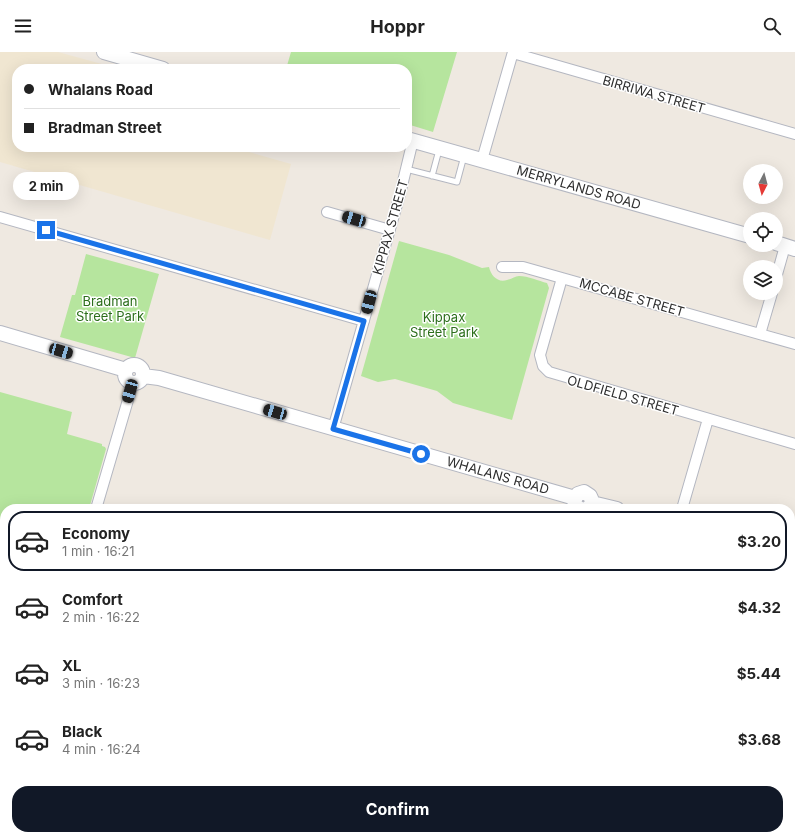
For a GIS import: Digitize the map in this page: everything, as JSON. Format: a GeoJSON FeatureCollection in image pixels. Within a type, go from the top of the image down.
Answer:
{"type":"FeatureCollection","features":[{"type":"Feature","properties":{"kind":"street"},"geometry":{"type":"LineString","coordinates":[[104,52],[146,64]]}},
{"type":"Feature","properties":{"kind":"street"},"geometry":{"type":"LineString","coordinates":[[482,160],[513,52]]}},
{"type":"Feature","properties":{"kind":"street","name":"BIRRIWA STREET"},"geometry":{"type":"LineString","coordinates":[[513,52],[795,134]]}},
{"type":"Feature","properties":{"kind":"street","name":"MERRYLANDS ROAD"},"geometry":{"type":"LineString","coordinates":[[412,140],[743,234]]}},
{"type":"Feature","properties":{"kind":"street","name":"KIPPAX STREET"},"geometry":{"type":"LineString","coordinates":[[333,429],[390,230],[406,169],[408,152]]}},
{"type":"Feature","properties":{"kind":"street"},"geometry":{"type":"LineString","coordinates":[[327,212],[390,230]]}},
{"type":"Feature","properties":{"kind":"street"},"geometry":{"type":"LineString","coordinates":[[0,217],[364,321]]}},
{"type":"Feature","properties":{"kind":"street"},"geometry":{"type":"LineString","coordinates":[[781,260],[785,246]]}},
{"type":"Feature","properties":{"kind":"street","name":"MCCABE STREET"},"geometry":{"type":"LineString","coordinates":[[502,267],[524,267],[760,334]]}},
{"type":"Feature","properties":{"kind":"street","name":"OLDFIELD STREET"},"geometry":{"type":"LineString","coordinates":[[562,278],[541,350],[540,360],[545,369],[553,374],[795,444]]}},
{"type":"Feature","properties":{"kind":"street"},"geometry":{"type":"LineString","coordinates":[[770,300],[760,334],[795,344]]}},
{"type":"Feature","properties":{"kind":"street","name":"WHALANS ROAD"},"geometry":{"type":"LineString","coordinates":[[0,333],[134,376],[160,378],[580,504]]}},
{"type":"Feature","properties":{"kind":"street"},"geometry":{"type":"LineString","coordinates":[[97,504],[134,376]]}},
{"type":"Feature","properties":{"kind":"street"},"geometry":{"type":"LineString","coordinates":[[683,504],[708,419]]}},
{"type":"Feature","properties":{"kind":"lane"},"geometry":{"type":"LineString","coordinates":[[432,176],[440,148]]}},
{"type":"Feature","properties":{"kind":"lane"},"geometry":{"type":"LineString","coordinates":[[406,169],[457,182],[465,155]]}},
{"type":"Feature","properties":{"kind":"shaded area"},"geometry":{"type":"Polygon","coordinates":[[[0,52],[58,52],[102,64],[12,64],[12,152],[249,152],[291,164],[270,240],[0,162],[0,52]]]}},
{"type":"Feature","properties":{"kind":"green space"},"geometry":{"type":"Polygon","coordinates":[[[291,52],[457,52],[433,132],[412,126],[412,64],[287,64],[291,52]]]}},
{"type":"Feature","properties":{"kind":"green space","name":"Kippax Street Park"},"geometry":{"type":"Polygon","coordinates":[[[399,241],[449,255],[482,268],[489,267],[493,276],[498,280],[504,281],[516,276],[522,276],[547,283],[549,288],[512,420],[453,403],[437,391],[395,379],[378,382],[361,376],[399,241]]]}},
{"type":"Feature","properties":{"kind":"green space","name":"Bradman Street Park"},"geometry":{"type":"Polygon","coordinates":[[[86,254],[159,274],[135,358],[60,337],[72,295],[75,295],[86,254]]]}},
{"type":"Feature","properties":{"kind":"green space"},"geometry":{"type":"Polygon","coordinates":[[[0,392],[72,412],[67,434],[102,444],[102,446],[105,447],[106,449],[90,504],[0,504],[0,392]]]}},
{"type":"Feature","properties":{"kind":"route"},"geometry":{"type":"LineString","coordinates":[[46,230],[364,321],[333,429],[421,454]]}}]}
